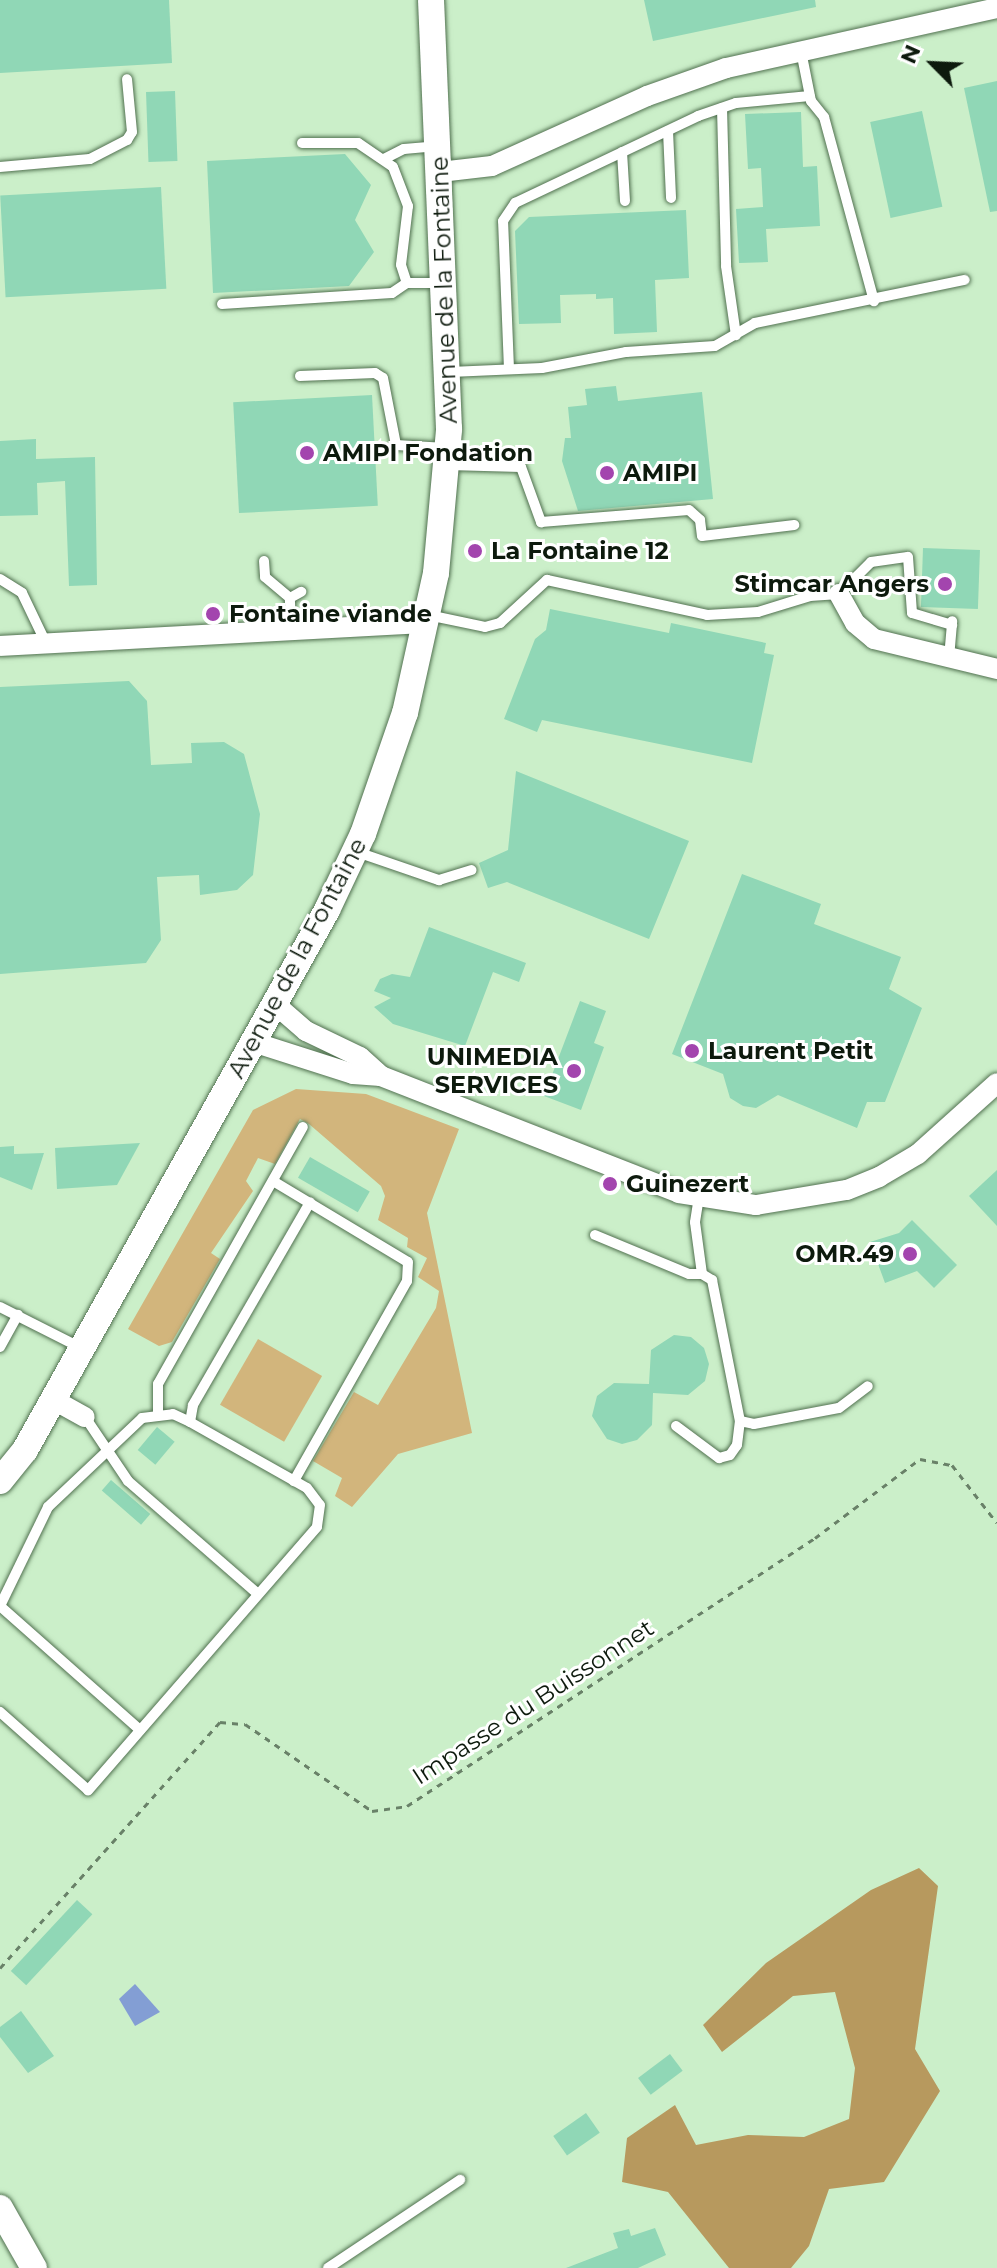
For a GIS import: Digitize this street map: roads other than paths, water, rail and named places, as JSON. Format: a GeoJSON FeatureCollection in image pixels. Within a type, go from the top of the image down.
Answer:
{"type":"FeatureCollection","features":[{"type":"Feature","properties":{"kind":"street","name":"Avenue de la Fontaine"},"geometry":{"type":"LineString","coordinates":[[0,1481],[54,1400],[276,1005],[356,851],[392,754],[428,619],[448,457],[450,372],[431,0]]}},
{"type":"Feature","properties":{"kind":"street"},"geometry":{"type":"LineString","coordinates":[[440,172],[492,166],[647,96],[726,68],[997,8]]}},
{"type":"Feature","properties":{"kind":"street"},"geometry":{"type":"LineString","coordinates":[[839,594],[855,623],[874,639],[997,669]]}},
{"type":"Feature","properties":{"kind":"street"},"geometry":{"type":"LineString","coordinates":[[0,646],[291,631],[428,619]]}},
{"type":"Feature","properties":{"kind":"street"},"geometry":{"type":"LineString","coordinates":[[276,1005],[306,1031],[360,1057],[381,1076]]}},
{"type":"Feature","properties":{"kind":"street"},"geometry":{"type":"LineString","coordinates":[[253,1042],[353,1074],[381,1076],[632,1176],[699,1197],[756,1205],[847,1190],[918,1154],[997,1083]]}},
{"type":"Feature","properties":{"kind":"street"},"geometry":{"type":"LineString","coordinates":[[54,1400],[85,1417]]}},
{"type":"Feature","properties":{"kind":"street"},"geometry":{"type":"LineString","coordinates":[[0,2208],[34,2268]]}},
{"type":"Feature","properties":{"kind":"lane"},"geometry":{"type":"LineString","coordinates":[[801,51],[810,96],[824,117],[874,301]]}},
{"type":"Feature","properties":{"kind":"lane"},"geometry":{"type":"LineString","coordinates":[[0,167],[90,159],[127,140],[132,132],[127,79]]}},
{"type":"Feature","properties":{"kind":"lane"},"geometry":{"type":"LineString","coordinates":[[509,369],[503,221],[515,203],[722,108],[810,96]]}},
{"type":"Feature","properties":{"kind":"lane"},"geometry":{"type":"LineString","coordinates":[[722,108],[726,266],[736,335]]}},
{"type":"Feature","properties":{"kind":"lane"},"geometry":{"type":"LineString","coordinates":[[668,131],[671,198]]}},
{"type":"Feature","properties":{"kind":"lane"},"geometry":{"type":"LineString","coordinates":[[302,143],[358,143],[384,159],[407,196],[401,265],[407,283]]}},
{"type":"Feature","properties":{"kind":"lane"},"geometry":{"type":"LineString","coordinates":[[384,159],[404,149],[439,146]]}},
{"type":"Feature","properties":{"kind":"lane"},"geometry":{"type":"LineString","coordinates":[[622,152],[625,201]]}},
{"type":"Feature","properties":{"kind":"lane"},"geometry":{"type":"LineString","coordinates":[[450,372],[509,369],[715,346],[755,323],[965,280]]}},
{"type":"Feature","properties":{"kind":"lane"},"geometry":{"type":"LineString","coordinates":[[222,304],[392,293],[407,283],[445,283]]}},
{"type":"Feature","properties":{"kind":"lane"},"geometry":{"type":"LineString","coordinates":[[300,376],[375,373],[383,378],[396,445],[448,457],[521,467],[541,522],[689,510],[700,520],[702,536],[794,525]]}},
{"type":"Feature","properties":{"kind":"lane"},"geometry":{"type":"LineString","coordinates":[[428,619],[485,627],[500,623],[547,580],[707,615],[758,612],[810,596],[839,594],[871,562],[908,557],[912,613],[952,622],[949,658]]}},
{"type":"Feature","properties":{"kind":"lane"},"geometry":{"type":"LineString","coordinates":[[264,561],[265,577],[290,598],[291,631]]}},
{"type":"Feature","properties":{"kind":"lane"},"geometry":{"type":"LineString","coordinates":[[0,579],[22,593],[46,643]]}},
{"type":"Feature","properties":{"kind":"lane"},"geometry":{"type":"LineString","coordinates":[[290,598],[301,592]]}},
{"type":"Feature","properties":{"kind":"lane"},"geometry":{"type":"LineString","coordinates":[[356,851],[394,869],[439,880],[472,870]]}},
{"type":"Feature","properties":{"kind":"lane"},"geometry":{"type":"LineString","coordinates":[[158,1413],[158,1384],[303,1127]]}},
{"type":"Feature","properties":{"kind":"lane"},"geometry":{"type":"LineString","coordinates":[[273,1181],[403,1255],[409,1272],[294,1481]]}},
{"type":"Feature","properties":{"kind":"lane"},"geometry":{"type":"LineString","coordinates":[[699,1197],[695,1222],[702,1274]]}},
{"type":"Feature","properties":{"kind":"lane"},"geometry":{"type":"LineString","coordinates":[[190,1422],[193,1405],[310,1202]]}},
{"type":"Feature","properties":{"kind":"lane"},"geometry":{"type":"LineString","coordinates":[[595,1235],[689,1274],[702,1274],[712,1280],[740,1421],[737,1445],[730,1455],[719,1458],[676,1426]]}},
{"type":"Feature","properties":{"kind":"lane"},"geometry":{"type":"LineString","coordinates":[[0,1307],[83,1349]]}},
{"type":"Feature","properties":{"kind":"lane"},"geometry":{"type":"LineString","coordinates":[[0,1347],[18,1315]]}},
{"type":"Feature","properties":{"kind":"lane"},"geometry":{"type":"LineString","coordinates":[[740,1421],[754,1424],[839,1408],[868,1386]]}},
{"type":"Feature","properties":{"kind":"lane"},"geometry":{"type":"LineString","coordinates":[[0,1712],[88,1790],[258,1594],[321,1516],[315,1496],[294,1481],[190,1422],[158,1413],[142,1418],[48,1507],[0,1606],[140,1730]]}},
{"type":"Feature","properties":{"kind":"lane"},"geometry":{"type":"LineString","coordinates":[[85,1417],[109,1447],[128,1481],[258,1594]]}},
{"type":"Feature","properties":{"kind":"lane"},"geometry":{"type":"LineString","coordinates":[[328,2268],[460,2180]]}},
{"type":"Feature","properties":{"kind":"water"},"geometry":{"type":"Polygon","coordinates":[[[135,1984],[160,2012],[135,2026],[119,1999],[135,1984]]]}},
{"type":"Feature","properties":{"kind":"place","name":"AMIPI Fondation"},"geometry":{"type":"Point","coordinates":[307,453]}},
{"type":"Feature","properties":{"kind":"place","name":"AMIPI"},"geometry":{"type":"Point","coordinates":[607,473]}},
{"type":"Feature","properties":{"kind":"place","name":"La Fontaine 12"},"geometry":{"type":"Point","coordinates":[475,551]}},
{"type":"Feature","properties":{"kind":"place","name":"Stimcar Angers"},"geometry":{"type":"Point","coordinates":[945,584]}},
{"type":"Feature","properties":{"kind":"place","name":"Fontaine viande"},"geometry":{"type":"Point","coordinates":[213,614]}},
{"type":"Feature","properties":{"kind":"place","name":"Laurent Petit"},"geometry":{"type":"Point","coordinates":[692,1051]}},
{"type":"Feature","properties":{"kind":"place","name":"UNIMEDIA SERVICES"},"geometry":{"type":"Point","coordinates":[574,1071]}},
{"type":"Feature","properties":{"kind":"place","name":"Guinezert"},"geometry":{"type":"Point","coordinates":[610,1184]}},
{"type":"Feature","properties":{"kind":"place","name":"OMR.49"},"geometry":{"type":"Point","coordinates":[910,1254]}}]}
